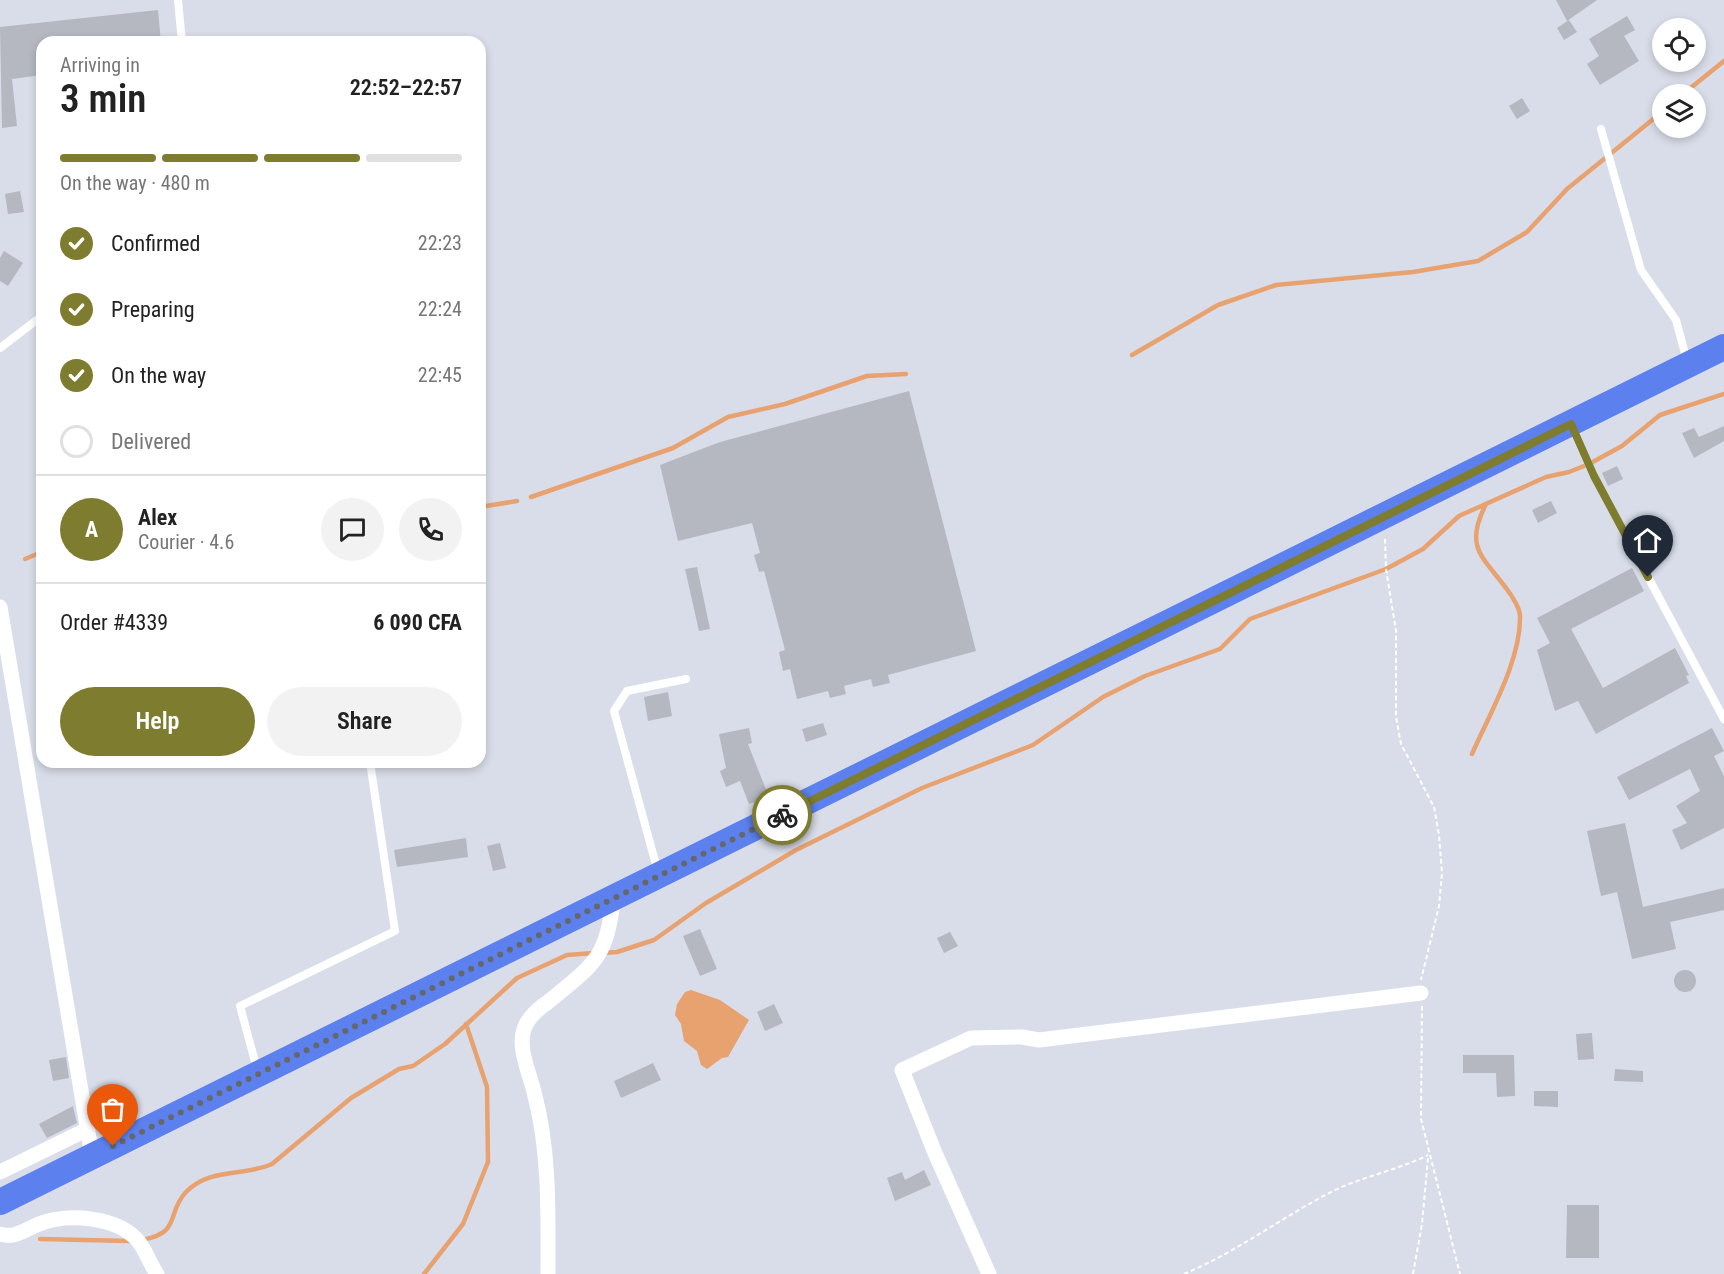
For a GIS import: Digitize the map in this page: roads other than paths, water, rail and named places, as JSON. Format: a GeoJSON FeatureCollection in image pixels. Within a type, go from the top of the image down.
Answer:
{"type":"FeatureCollection","features":[{"type":"Feature","properties":{"kind":"highway"},"geometry":{"type":"LineString","coordinates":[[0,1202],[1724,347]]}},
{"type":"Feature","properties":{"kind":"street"},"geometry":{"type":"LineString","coordinates":[[0,607],[92,1156]]}},
{"type":"Feature","properties":{"kind":"street"},"geometry":{"type":"LineString","coordinates":[[548,1274],[549,1194],[536,1098],[524,1058],[523,1030],[533,1014],[596,958],[606,944],[611,928],[613,899]]}},
{"type":"Feature","properties":{"kind":"street"},"geometry":{"type":"LineString","coordinates":[[989,1274],[935,1153],[902,1070],[970,1038],[1022,1037],[1039,1040],[1421,993]]}},
{"type":"Feature","properties":{"kind":"street"},"geometry":{"type":"LineString","coordinates":[[0,1172],[88,1129]]}},
{"type":"Feature","properties":{"kind":"street"},"geometry":{"type":"LineString","coordinates":[[0,1234],[12,1236],[41,1223],[65,1219],[81,1217],[98,1220],[111,1224],[138,1241],[157,1274]]}},
{"type":"Feature","properties":{"kind":"lane"},"geometry":{"type":"LineString","coordinates":[[178,0],[181,36]]}},
{"type":"Feature","properties":{"kind":"lane"},"geometry":{"type":"LineString","coordinates":[[1601,129],[1641,270],[1676,320],[1688,365]]}},
{"type":"Feature","properties":{"kind":"lane"},"geometry":{"type":"LineString","coordinates":[[0,348],[36,321]]}},
{"type":"Feature","properties":{"kind":"lane"},"geometry":{"type":"LineString","coordinates":[[1571,424],[1594,476],[1724,719]]}},
{"type":"Feature","properties":{"kind":"lane"},"geometry":{"type":"LineString","coordinates":[[659,876],[614,711],[627,691],[686,679]]}},
{"type":"Feature","properties":{"kind":"lane"},"geometry":{"type":"LineString","coordinates":[[259,1073],[240,1006],[395,931],[371,768]]}},
{"type":"Feature","properties":{"kind":"waterway"},"geometry":{"type":"LineString","coordinates":[[1695,84],[1724,61]]}},
{"type":"Feature","properties":{"kind":"waterway"},"geometry":{"type":"LineString","coordinates":[[1132,355],[1218,305],[1276,285],[1413,272],[1478,261],[1527,232],[1567,189],[1652,120]]}},
{"type":"Feature","properties":{"kind":"waterway"},"geometry":{"type":"LineString","coordinates":[[531,497],[673,448],[728,417],[785,404],[867,376],[906,374]]}},
{"type":"Feature","properties":{"kind":"waterway"},"geometry":{"type":"LineString","coordinates":[[603,953],[617,952],[654,940],[706,903],[796,850],[922,788],[1033,745],[1103,697],[1145,676],[1220,649],[1250,619],[1386,569],[1423,549],[1459,516],[1546,477],[1569,472],[1589,464],[1622,446],[1660,415],[1724,394]]}},
{"type":"Feature","properties":{"kind":"waterway"},"geometry":{"type":"LineString","coordinates":[[486,506],[517,501]]}},
{"type":"Feature","properties":{"kind":"waterway"},"geometry":{"type":"LineString","coordinates":[[1472,754],[1510,668],[1519,633],[1520,616],[1516,603],[1480,553],[1477,544],[1476,533],[1486,504]]}},
{"type":"Feature","properties":{"kind":"waterway"},"geometry":{"type":"LineString","coordinates":[[25,559],[36,554]]}},
{"type":"Feature","properties":{"kind":"waterway"},"geometry":{"type":"LineString","coordinates":[[142,1240],[155,1237],[168,1227],[180,1200],[195,1184],[216,1176],[272,1164],[351,1098],[399,1069],[413,1066],[445,1044],[517,978],[567,955],[594,953]]}},
{"type":"Feature","properties":{"kind":"waterway"},"geometry":{"type":"LineString","coordinates":[[424,1274],[463,1224],[488,1162],[487,1087],[466,1024]]}},
{"type":"Feature","properties":{"kind":"waterway"},"geometry":{"type":"LineString","coordinates":[[40,1239],[130,1241]]}}]}
